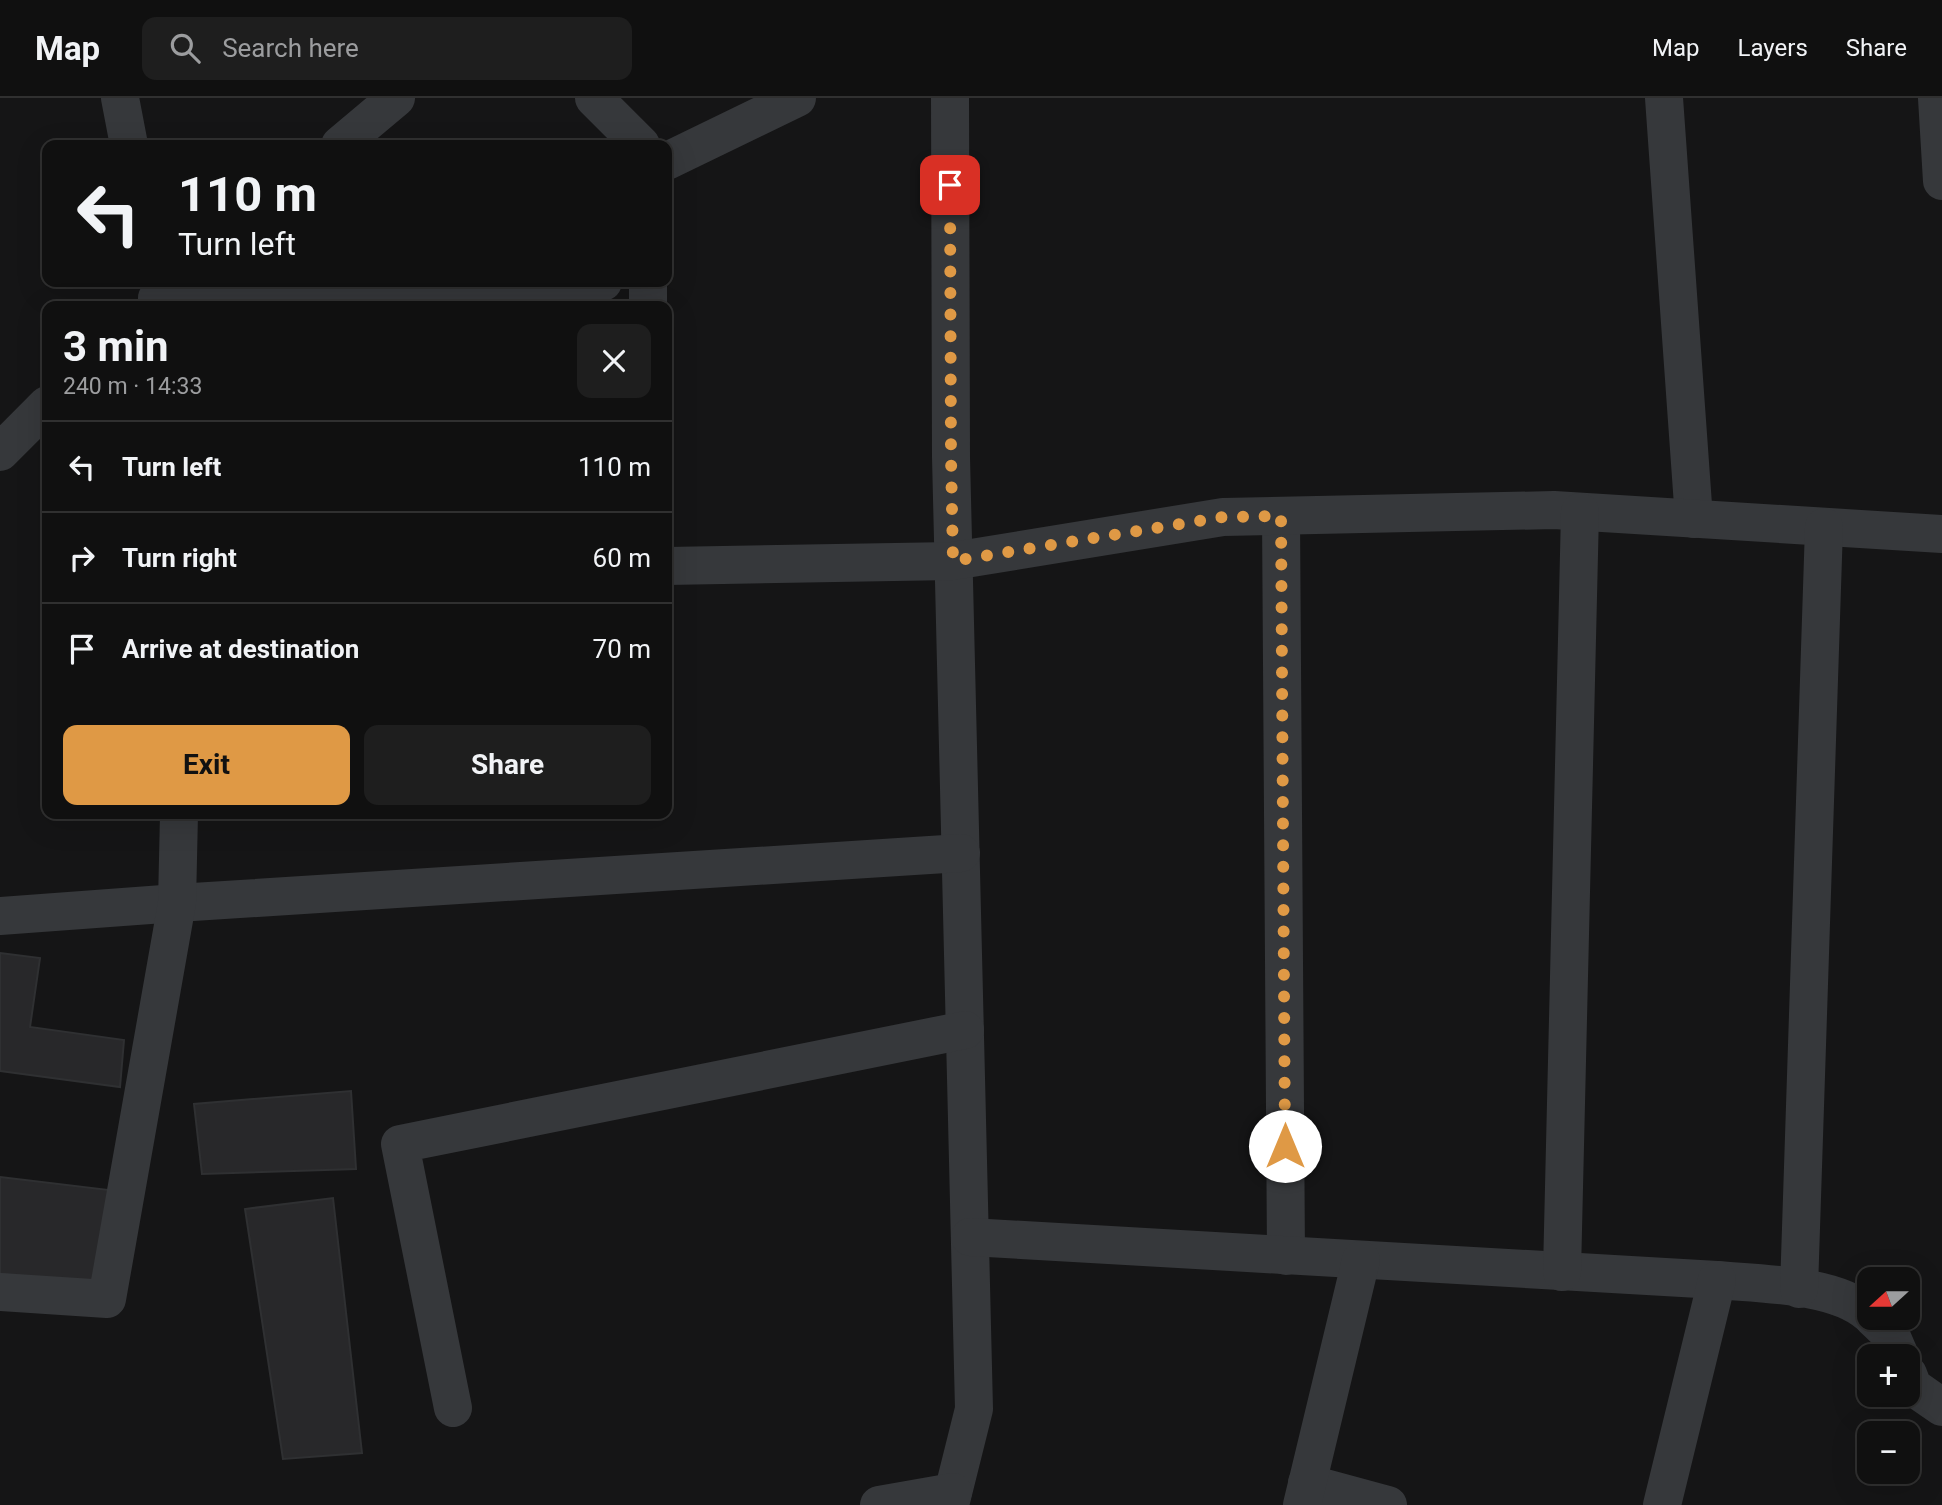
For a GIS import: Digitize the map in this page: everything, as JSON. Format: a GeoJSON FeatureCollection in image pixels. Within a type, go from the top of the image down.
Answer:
{"type":"FeatureCollection","features":[{"type":"Feature","properties":{"kind":"street"},"geometry":{"type":"LineString","coordinates":[[120,98],[128,140]]}},
{"type":"Feature","properties":{"kind":"street"},"geometry":{"type":"LineString","coordinates":[[346,140],[397,98]]}},
{"type":"Feature","properties":{"kind":"street"},"geometry":{"type":"LineString","coordinates":[[594,98],[636,140]]}},
{"type":"Feature","properties":{"kind":"street"},"geometry":{"type":"LineString","coordinates":[[672,159],[797,98]]}},
{"type":"Feature","properties":{"kind":"street"},"geometry":{"type":"LineString","coordinates":[[879,1505],[952,1498],[974,1409],[951,457],[950,98]]}},
{"type":"Feature","properties":{"kind":"street"},"geometry":{"type":"LineString","coordinates":[[1664,98],[1694,519]]}},
{"type":"Feature","properties":{"kind":"street"},"geometry":{"type":"LineString","coordinates":[[1937,98],[1942,181]]}},
{"type":"Feature","properties":{"kind":"street"},"geometry":{"type":"LineString","coordinates":[[158,295],[432,287]]}},
{"type":"Feature","properties":{"kind":"street"},"geometry":{"type":"LineString","coordinates":[[0,452],[42,410]]}},
{"type":"Feature","properties":{"kind":"street"},"geometry":{"type":"LineString","coordinates":[[672,566],[953,561],[1223,517],[1554,510],[1942,534]]}},
{"type":"Feature","properties":{"kind":"street"},"geometry":{"type":"LineString","coordinates":[[1562,1272],[1580,512]]}},
{"type":"Feature","properties":{"kind":"street"},"geometry":{"type":"LineString","coordinates":[[1281,516],[1286,1255]]}},
{"type":"Feature","properties":{"kind":"street"},"geometry":{"type":"LineString","coordinates":[[1799,1289],[1824,527]]}},
{"type":"Feature","properties":{"kind":"street"},"geometry":{"type":"LineString","coordinates":[[0,1292],[107,1299],[177,903],[179,819]]}},
{"type":"Feature","properties":{"kind":"street"},"geometry":{"type":"LineString","coordinates":[[0,916],[961,853]]}},
{"type":"Feature","properties":{"kind":"street"},"geometry":{"type":"LineString","coordinates":[[453,1408],[400,1144],[965,1030]]}},
{"type":"Feature","properties":{"kind":"street"},"geometry":{"type":"LineString","coordinates":[[970,1237],[1717,1280],[1825,1293],[1857,1304]]}},
{"type":"Feature","properties":{"kind":"street"},"geometry":{"type":"LineString","coordinates":[[1361,1260],[1305,1494],[1388,1505]]}},
{"type":"Feature","properties":{"kind":"street"},"geometry":{"type":"LineString","coordinates":[[1662,1505],[1717,1280]]}},
{"type":"Feature","properties":{"kind":"street"},"geometry":{"type":"LineString","coordinates":[[1920,1392],[1942,1407]]}},
{"type":"Feature","properties":{"kind":"building"},"geometry":{"type":"Polygon","coordinates":[[[0,953],[40,958],[30,1027],[124,1040],[120,1087],[0,1071],[0,953]]]}},
{"type":"Feature","properties":{"kind":"building"},"geometry":{"type":"Polygon","coordinates":[[[351,1091],[356,1169],[202,1174],[194,1104],[351,1091]]]}},
{"type":"Feature","properties":{"kind":"building"},"geometry":{"type":"Polygon","coordinates":[[[0,1177],[109,1190],[95,1282],[0,1274],[0,1177]]]}},
{"type":"Feature","properties":{"kind":"building"},"geometry":{"type":"Polygon","coordinates":[[[333,1198],[362,1453],[283,1459],[245,1209],[333,1198]]]}},
{"type":"Feature","properties":{"kind":"route"},"geometry":{"type":"LineString","coordinates":[[950,185],[953,561],[1223,517],[1281,516],[1285,1146]]}}]}
